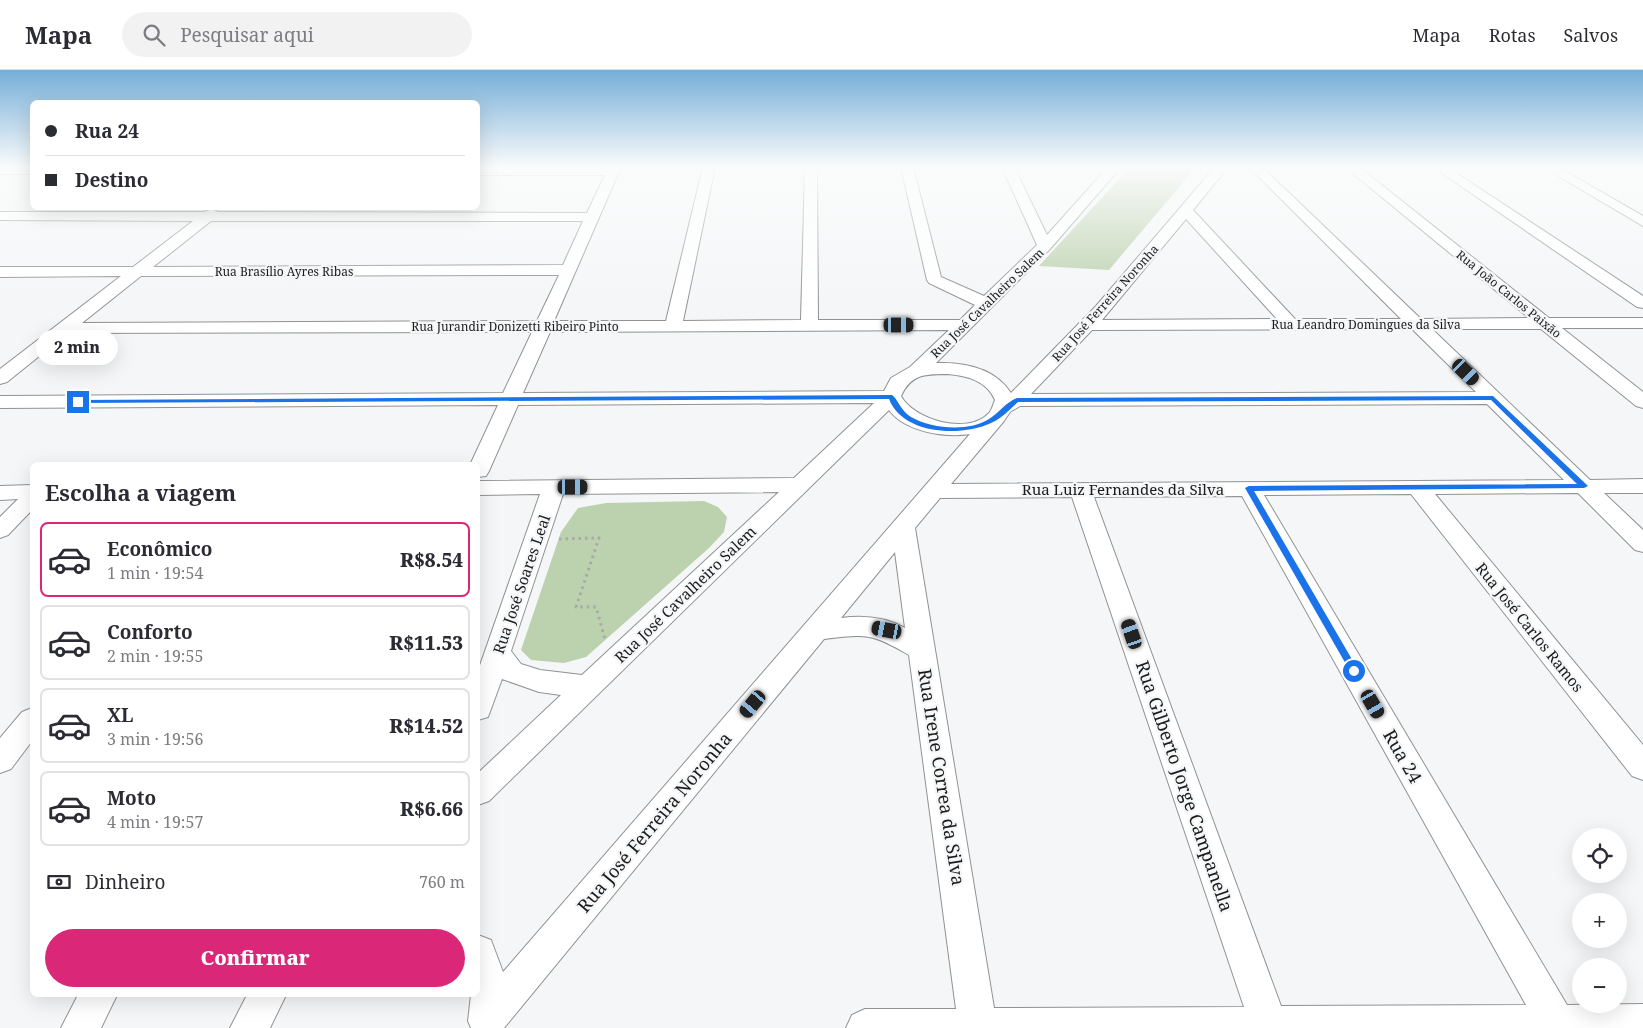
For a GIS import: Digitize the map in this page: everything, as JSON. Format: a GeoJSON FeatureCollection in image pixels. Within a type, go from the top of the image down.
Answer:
{"type":"FeatureCollection","features":[{"type":"Feature","properties":{"kind":"street"},"geometry":{"type":"LineString","coordinates":[[0,216],[214,212],[593,216]]}},
{"type":"Feature","properties":{"kind":"street"},"geometry":{"type":"LineString","coordinates":[[0,378],[140,272],[214,212]]}},
{"type":"Feature","properties":{"kind":"street"},"geometry":{"type":"LineString","coordinates":[[480,466],[595,212]]}},
{"type":"Feature","properties":{"kind":"street"},"geometry":{"type":"LineString","coordinates":[[674,326],[699,212]]}},
{"type":"Feature","properties":{"kind":"street"},"geometry":{"type":"LineString","coordinates":[[809,325],[810,212]]}},
{"type":"Feature","properties":{"kind":"street"},"geometry":{"type":"LineString","coordinates":[[917,212],[935,280],[985,303]]}},
{"type":"Feature","properties":{"kind":"street"},"geometry":{"type":"LineString","coordinates":[[1029,212],[1045,246]]}},
{"type":"Feature","properties":{"kind":"street","name":"Rua José Cavalheiro Salem"},"geometry":{"type":"LineString","coordinates":[[480,790],[892,397],[896,384],[917,372],[963,324],[1045,246],[1075,212]]}},
{"type":"Feature","properties":{"kind":"street","name":"Rua José Ferreira Noronha"},"geometry":{"type":"LineString","coordinates":[[486,1023],[933,491],[1004,410],[1089,325],[1185,212]]}},
{"type":"Feature","properties":{"kind":"street"},"geometry":{"type":"LineString","coordinates":[[1187,212],[1290,324]]}},
{"type":"Feature","properties":{"kind":"street"},"geometry":{"type":"LineString","coordinates":[[1301,212],[1643,544]]}},
{"type":"Feature","properties":{"kind":"street","name":"Rua João Carlos Paixão"},"geometry":{"type":"LineString","coordinates":[[1407,212],[1643,402]]}},
{"type":"Feature","properties":{"kind":"street"},"geometry":{"type":"LineString","coordinates":[[1507,212],[1643,303]]}},
{"type":"Feature","properties":{"kind":"street"},"geometry":{"type":"LineString","coordinates":[[1625,212],[1643,222]]}},
{"type":"Feature","properties":{"kind":"street","name":"Rua Brasílio Ayres Ribas"},"geometry":{"type":"LineString","coordinates":[[0,272],[568,270]]}},
{"type":"Feature","properties":{"kind":"street","name":"Rua Jurandir Donizetti Ribeiro Pinto"},"geometry":{"type":"LineString","coordinates":[[66,328],[963,324]]}},
{"type":"Feature","properties":{"kind":"street","name":"Rua Leandro Domingues da Silva"},"geometry":{"type":"LineString","coordinates":[[1089,325],[1643,324]]}},
{"type":"Feature","properties":{"kind":"street"},"geometry":{"type":"LineString","coordinates":[[917,372],[937,368],[959,369],[986,378],[1003,394],[1005,400],[1004,410]]}},
{"type":"Feature","properties":{"kind":"street"},"geometry":{"type":"LineString","coordinates":[[0,402],[892,397],[896,408],[902,414],[929,426],[962,429],[983,425],[1004,410],[1493,398]]}},
{"type":"Feature","properties":{"kind":"street"},"geometry":{"type":"LineString","coordinates":[[480,488],[800,484]]}},
{"type":"Feature","properties":{"kind":"street","name":"Rua Luiz Fernandes da Silva"},"geometry":{"type":"LineString","coordinates":[[933,491],[1643,486]]}},
{"type":"Feature","properties":{"kind":"street","name":"Rua José Soares Leal"},"geometry":{"type":"LineString","coordinates":[[480,703],[554,487]]}},
{"type":"Feature","properties":{"kind":"street","name":"Rua José Carlos Ramos"},"geometry":{"type":"LineString","coordinates":[[1417,487],[1643,767]]}},
{"type":"Feature","properties":{"kind":"street","name":"Rua 24"},"geometry":{"type":"LineString","coordinates":[[1249,488],[1557,1023]]}},
{"type":"Feature","properties":{"kind":"street","name":"Rua Gilberto Jorge Campanella"},"geometry":{"type":"LineString","coordinates":[[1081,490],[1269,1025]]}},
{"type":"Feature","properties":{"kind":"street"},"geometry":{"type":"LineString","coordinates":[[0,493],[30,492]]}},
{"type":"Feature","properties":{"kind":"street"},"geometry":{"type":"LineString","coordinates":[[0,530],[30,500]]}},
{"type":"Feature","properties":{"kind":"street","name":"Rua Irene Correa da Silva"},"geometry":{"type":"LineString","coordinates":[[903,526],[978,1028]]}},
{"type":"Feature","properties":{"kind":"street"},"geometry":{"type":"LineString","coordinates":[[816,630],[861,625],[887,630],[922,650]]}},
{"type":"Feature","properties":{"kind":"street"},"geometry":{"type":"LineString","coordinates":[[497,651],[512,671],[539,681],[588,687]]}},
{"type":"Feature","properties":{"kind":"street"},"geometry":{"type":"LineString","coordinates":[[0,760],[30,722]]}},
{"type":"Feature","properties":{"kind":"street"},"geometry":{"type":"LineString","coordinates":[[480,958],[486,972],[490,994],[486,1023]]}},
{"type":"Feature","properties":{"kind":"street"},"geometry":{"type":"LineString","coordinates":[[80,1028],[98,997]]}},
{"type":"Feature","properties":{"kind":"street"},"geometry":{"type":"LineString","coordinates":[[248,1028],[267,997]]}},
{"type":"Feature","properties":{"kind":"street"},"geometry":{"type":"LineString","coordinates":[[865,1028],[1643,1022]]}},
{"type":"Feature","properties":{"kind":"path"},"geometry":{"type":"LineString","coordinates":[[536,540],[599,538],[576,607],[596,607],[612,664]]}},
{"type":"Feature","properties":{"kind":"green space"},"geometry":{"type":"Polygon","coordinates":[[[1089,212],[1158,212],[1109,270],[1039,266],[1089,212]]]}},
{"type":"Feature","properties":{"kind":"green space"},"geometry":{"type":"Polygon","coordinates":[[[704,501],[718,507],[727,517],[724,532],[709,548],[586,657],[564,663],[531,660],[521,650],[561,532],[578,508],[606,503],[704,501]]]}},
{"type":"Feature","properties":{"kind":"route"},"geometry":{"type":"LineString","coordinates":[[78,402],[892,397],[892,402],[896,408],[909,419],[929,426],[962,429],[983,425],[991,421],[1017,400],[1493,398],[1584,486],[1249,488],[1354,671]]}}]}
